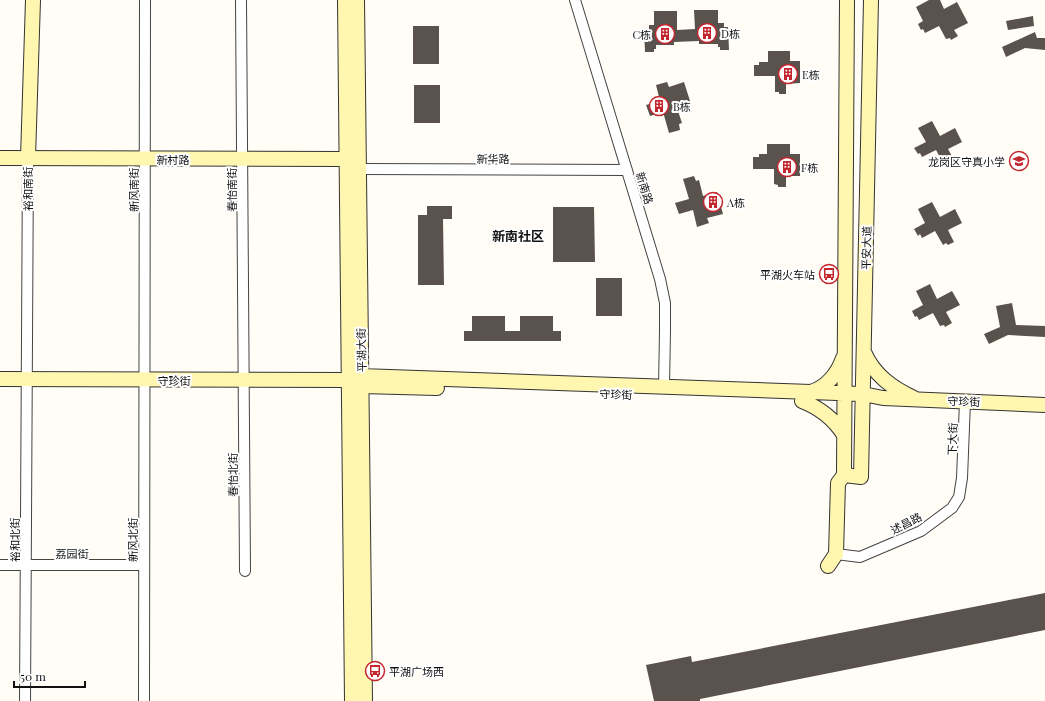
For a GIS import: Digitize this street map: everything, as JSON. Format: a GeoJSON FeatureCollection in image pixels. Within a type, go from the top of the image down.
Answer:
{"type":"FeatureCollection","features":[{"type":"Feature","properties":{"kind":"street","name":"裕和南街"},"geometry":{"type":"LineString","coordinates":[[27,379],[28,158],[32,0]]}},
{"type":"Feature","properties":{"kind":"street","name":"新风南街"},"geometry":{"type":"LineString","coordinates":[[144,380],[145,0]]}},
{"type":"Feature","properties":{"kind":"street","name":"春怡南街"},"geometry":{"type":"LineString","coordinates":[[241,0],[244,380]]}},
{"type":"Feature","properties":{"kind":"street","name":"平湖大街"},"geometry":{"type":"LineString","coordinates":[[345,0],[347,159],[357,381],[365,701]]}},
{"type":"Feature","properties":{"kind":"street","name":"平湖大街"},"geometry":{"type":"LineString","coordinates":[[352,701],[359,170],[357,0]]}},
{"type":"Feature","properties":{"kind":"street","name":"新南路"},"geometry":{"type":"LineString","coordinates":[[575,0],[664,297],[664,387]]}},
{"type":"Feature","properties":{"kind":"street","name":"平安大道"},"geometry":{"type":"LineString","coordinates":[[836,554],[838,483],[844,475],[847,0]]}},
{"type":"Feature","properties":{"kind":"street","name":"平安大道"},"geometry":{"type":"LineString","coordinates":[[844,475],[861,477],[871,0]]}},
{"type":"Feature","properties":{"kind":"street","name":"新村路"},"geometry":{"type":"LineString","coordinates":[[0,158],[347,159]]}},
{"type":"Feature","properties":{"kind":"street","name":"新华路"},"geometry":{"type":"LineString","coordinates":[[359,170],[627,170]]}},
{"type":"Feature","properties":{"kind":"street"},"geometry":{"type":"LineString","coordinates":[[864,351],[868,362],[886,382],[902,392],[918,399]]}},
{"type":"Feature","properties":{"kind":"street"},"geometry":{"type":"LineString","coordinates":[[844,356],[837,372],[830,380],[819,390],[807,396],[811,404],[828,416],[839,427],[844,435]]}},
{"type":"Feature","properties":{"kind":"street","name":"守珍街"},"geometry":{"type":"LineString","coordinates":[[0,379],[357,381],[664,387],[863,399],[883,398],[1045,404]]}},
{"type":"Feature","properties":{"kind":"street","name":"裕和北街"},"geometry":{"type":"LineString","coordinates":[[26,701],[27,379]]}},
{"type":"Feature","properties":{"kind":"street","name":"新风北街"},"geometry":{"type":"LineString","coordinates":[[144,380],[144,701]]}},
{"type":"Feature","properties":{"kind":"street","name":"春怡北街"},"geometry":{"type":"LineString","coordinates":[[244,380],[245,571]]}},
{"type":"Feature","properties":{"kind":"street","name":"守珍街"},"geometry":{"type":"LineString","coordinates":[[357,381],[807,396]]}},
{"type":"Feature","properties":{"kind":"street","name":"下大街"},"geometry":{"type":"LineString","coordinates":[[962,478],[965,401]]}},
{"type":"Feature","properties":{"kind":"street","name":"述昌路"},"geometry":{"type":"LineString","coordinates":[[836,554],[860,557],[921,531],[952,508],[958,497],[962,478]]}},
{"type":"Feature","properties":{"kind":"street"},"geometry":{"type":"LineString","coordinates":[[828,566],[836,554]]}},
{"type":"Feature","properties":{"kind":"street","name":"荔园街"},"geometry":{"type":"LineString","coordinates":[[0,565],[144,565]]}},
{"type":"Feature","properties":{"kind":"building"},"geometry":{"type":"Polygon","coordinates":[[[929,0],[940,0],[944,9],[957,2],[968,23],[954,30],[958,36],[951,40],[950,38],[946,39],[939,26],[925,33],[923,29],[921,30],[918,24],[923,21],[916,7],[929,0]]]}},
{"type":"Feature","properties":{"kind":"building"},"geometry":{"type":"Polygon","coordinates":[[[694,10],[718,10],[718,23],[724,23],[724,27],[728,27],[729,50],[720,50],[718,44],[699,44],[699,41],[674,42],[674,45],[656,45],[654,52],[645,52],[644,29],[649,29],[649,25],[654,25],[654,11],[677,11],[677,30],[695,29],[694,10]]]}},
{"type":"Feature","properties":{"kind":"building"},"geometry":{"type":"Polygon","coordinates":[[[1033,16],[1034,26],[1008,30],[1006,21],[1033,16]]]}},
{"type":"Feature","properties":{"kind":"building"},"geometry":{"type":"Polygon","coordinates":[[[413,26],[439,26],[439,64],[413,64],[413,26]]]}},
{"type":"Feature","properties":{"kind":"building"},"geometry":{"type":"Polygon","coordinates":[[[1035,32],[1037,38],[1045,38],[1045,50],[1025,48],[1006,57],[1002,47],[1035,32]]]}},
{"type":"Feature","properties":{"kind":"building","name":"E栋"},"geometry":{"type":"Polygon","coordinates":[[[768,51],[790,51],[790,61],[800,61],[800,83],[786,84],[786,94],[779,94],[779,92],[775,92],[775,76],[754,76],[754,65],[759,65],[759,62],[768,62],[768,51]]]}},
{"type":"Feature","properties":{"kind":"building","name":"B栋"},"geometry":{"type":"Polygon","coordinates":[[[667,82],[669,87],[684,82],[691,104],[677,108],[682,123],[679,124],[680,130],[669,133],[663,112],[650,116],[646,105],[660,101],[656,85],[667,82]]]}},
{"type":"Feature","properties":{"kind":"building"},"geometry":{"type":"Polygon","coordinates":[[[414,85],[440,85],[440,123],[414,123],[414,85]]]}},
{"type":"Feature","properties":{"kind":"building"},"geometry":{"type":"Polygon","coordinates":[[[932,121],[940,136],[955,128],[962,142],[948,149],[954,160],[948,164],[947,162],[943,163],[936,150],[922,157],[914,148],[926,142],[918,128],[932,121]]]}},
{"type":"Feature","properties":{"kind":"building","name":"F栋"},"geometry":{"type":"Polygon","coordinates":[[[767,144],[790,144],[790,154],[800,154],[800,176],[786,176],[786,187],[778,187],[778,185],[774,184],[774,169],[753,169],[753,157],[759,157],[759,154],[767,154],[767,144]]]}},
{"type":"Feature","properties":{"kind":"building","name":"A栋"},"geometry":{"type":"Polygon","coordinates":[[[694,176],[696,181],[699,180],[703,196],[717,192],[723,214],[707,218],[709,223],[697,227],[693,210],[679,214],[675,203],[689,199],[683,179],[694,176]]]}},
{"type":"Feature","properties":{"kind":"building"},"geometry":{"type":"Polygon","coordinates":[[[932,202],[940,217],[955,209],[962,223],[948,230],[954,242],[948,245],[946,243],[943,245],[935,231],[922,238],[920,234],[918,236],[914,229],[925,223],[918,209],[932,202]]]}},
{"type":"Feature","properties":{"kind":"building"},"geometry":{"type":"Polygon","coordinates":[[[427,206],[452,206],[452,219],[443,219],[444,285],[418,285],[418,215],[427,215],[427,206]]]}},
{"type":"Feature","properties":{"kind":"building"},"geometry":{"type":"Polygon","coordinates":[[[553,207],[594,207],[595,262],[553,262],[553,207]]]}},
{"type":"Feature","properties":{"kind":"building"},"geometry":{"type":"Polygon","coordinates":[[[596,278],[622,278],[622,316],[596,316],[596,278]]]}},
{"type":"Feature","properties":{"kind":"building"},"geometry":{"type":"Polygon","coordinates":[[[930,284],[937,299],[952,291],[960,305],[946,312],[952,323],[945,327],[944,325],[940,326],[933,313],[919,320],[917,316],[915,317],[912,311],[923,305],[916,291],[930,284]]]}},
{"type":"Feature","properties":{"kind":"building"},"geometry":{"type":"Polygon","coordinates":[[[1012,303],[1016,325],[1045,326],[1045,337],[1008,335],[989,344],[984,334],[1000,327],[996,306],[1012,303]]]}},
{"type":"Feature","properties":{"kind":"building"},"geometry":{"type":"Polygon","coordinates":[[[472,316],[505,316],[505,331],[520,331],[520,316],[553,316],[553,331],[561,331],[561,341],[464,341],[464,331],[472,331],[472,316]]]}},
{"type":"Feature","properties":{"kind":"building"},"geometry":{"type":"Polygon","coordinates":[[[1045,593],[1045,630],[700,699],[700,701],[654,701],[646,665],[691,656],[692,662],[1045,593]]]}},
{"type":"Feature","properties":{"kind":"place","name":"D栋"},"geometry":{"type":"Point","coordinates":[707,33]}},
{"type":"Feature","properties":{"kind":"place","name":"C栋"},"geometry":{"type":"Point","coordinates":[665,34]}},
{"type":"Feature","properties":{"kind":"place","name":"E栋"},"geometry":{"type":"Point","coordinates":[788,74]}},
{"type":"Feature","properties":{"kind":"place","name":"B栋"},"geometry":{"type":"Point","coordinates":[659,106]}},
{"type":"Feature","properties":{"kind":"place","name":"龙岗区守真小学"},"geometry":{"type":"Point","coordinates":[1019,161]}},
{"type":"Feature","properties":{"kind":"place","name":"F栋"},"geometry":{"type":"Point","coordinates":[787,167]}},
{"type":"Feature","properties":{"kind":"place","name":"A栋"},"geometry":{"type":"Point","coordinates":[713,202]}},
{"type":"Feature","properties":{"kind":"place","name":"平湖火车站"},"geometry":{"type":"Point","coordinates":[829,274]}},
{"type":"Feature","properties":{"kind":"place","name":"平湖广场西"},"geometry":{"type":"Point","coordinates":[375,671]}},
{"type":"Feature","properties":{"kind":"district","name":"新南社区"},"geometry":{"type":"Point","coordinates":[518,235]}}]}
